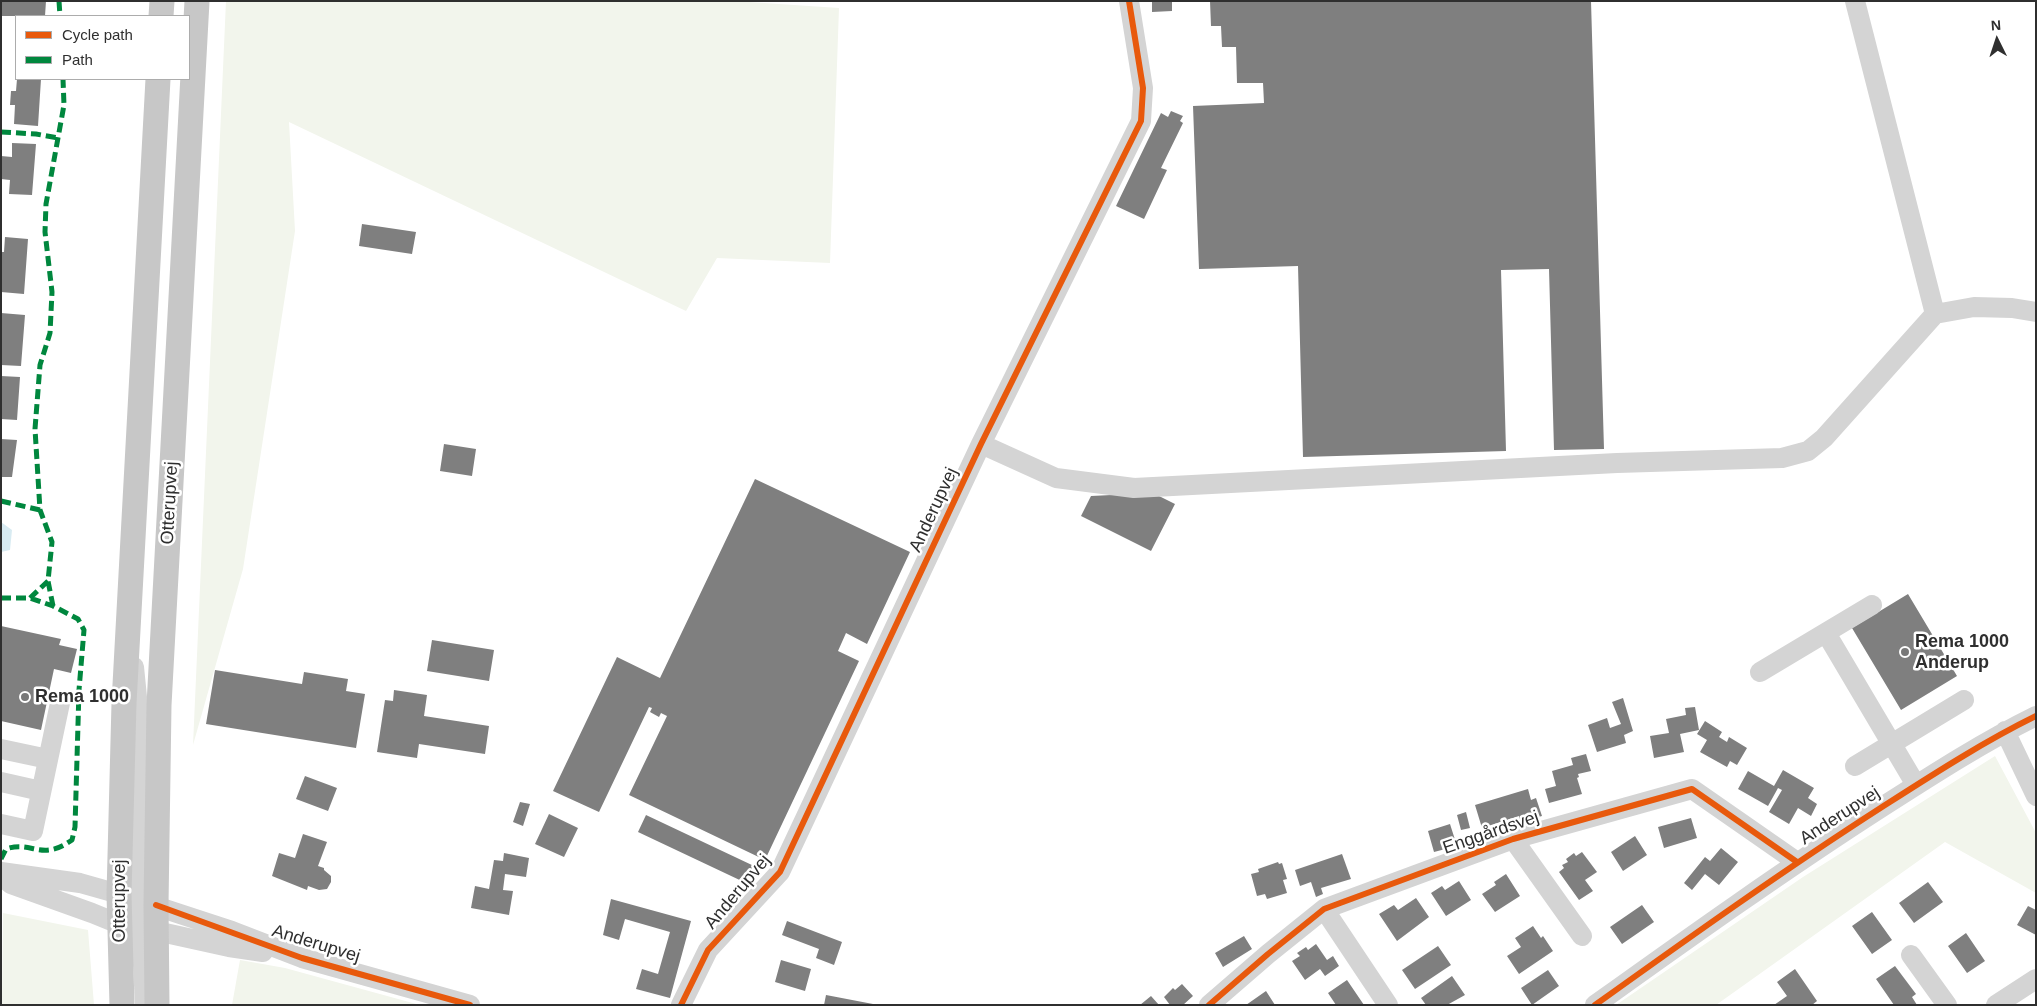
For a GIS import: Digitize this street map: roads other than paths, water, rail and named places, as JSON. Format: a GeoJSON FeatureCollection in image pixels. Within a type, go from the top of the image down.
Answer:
{"type":"FeatureCollection","features":[{"type":"Feature","properties":{"kind":"main road"},"geometry":{"type":"LineString","coordinates":[[162,1],[162,15]]}},
{"type":"Feature","properties":{"kind":"main road","name":"Otterupvej"},"geometry":{"type":"LineString","coordinates":[[122,1005],[138,928],[139,900],[159,705],[197,1]]}},
{"type":"Feature","properties":{"kind":"main road","name":"Otterupvej"},"geometry":{"type":"LineString","coordinates":[[157,1005],[138,928],[139,900],[124,703],[130,621],[158,80]]}},
{"type":"Feature","properties":{"kind":"street","name":"Anderupvej"},"geometry":{"type":"LineString","coordinates":[[681,1005],[708,950],[780,872],[982,444],[1140,121],[1143,88],[1129,1]]}},
{"type":"Feature","properties":{"kind":"street"},"geometry":{"type":"LineString","coordinates":[[1855,1],[1935,314]]}},
{"type":"Feature","properties":{"kind":"street"},"geometry":{"type":"LineString","coordinates":[[982,444],[1056,478],[1134,488],[1617,463],[1782,458],[1808,451],[1824,438],[1935,314],[1974,307],[2012,308],[2036,312]]}},
{"type":"Feature","properties":{"kind":"street"},"geometry":{"type":"LineString","coordinates":[[1760,672],[1872,605]]}},
{"type":"Feature","properties":{"kind":"street"},"geometry":{"type":"LineString","coordinates":[[1826,633],[1916,785]]}},
{"type":"Feature","properties":{"kind":"street"},"geometry":{"type":"LineString","coordinates":[[1855,766],[1964,700]]}},
{"type":"Feature","properties":{"kind":"street"},"geometry":{"type":"LineString","coordinates":[[1,824],[33,831],[60,703]]}},
{"type":"Feature","properties":{"kind":"street","name":"Anderupvej"},"geometry":{"type":"LineString","coordinates":[[1596,1005],[1797,862],[1916,785],[2005,731],[2036,716]]}},
{"type":"Feature","properties":{"kind":"street"},"geometry":{"type":"LineString","coordinates":[[2005,731],[2036,796]]}},
{"type":"Feature","properties":{"kind":"street"},"geometry":{"type":"LineString","coordinates":[[1,749],[48,759]]}},
{"type":"Feature","properties":{"kind":"street"},"geometry":{"type":"LineString","coordinates":[[1,782],[41,791]]}},
{"type":"Feature","properties":{"kind":"street","name":"Enggårdsvej"},"geometry":{"type":"LineString","coordinates":[[1209,1005],[1324,909],[1512,839],[1692,789],[1797,862]]}},
{"type":"Feature","properties":{"kind":"street","name":"Enggårdsvej"},"geometry":{"type":"LineString","coordinates":[[1512,839],[1582,936]]}},
{"type":"Feature","properties":{"kind":"street","name":"Anderupvej"},"geometry":{"type":"LineString","coordinates":[[1,874],[80,883],[139,900],[302,958],[470,1005]]}},
{"type":"Feature","properties":{"kind":"street","name":"Anderupvej"},"geometry":{"type":"LineString","coordinates":[[1,874],[11,884],[138,928],[229,947],[302,958]]}},
{"type":"Feature","properties":{"kind":"street"},"geometry":{"type":"LineString","coordinates":[[1324,909],[1388,1005]]}},
{"type":"Feature","properties":{"kind":"street"},"geometry":{"type":"LineString","coordinates":[[138,928],[145,1005]]}},
{"type":"Feature","properties":{"kind":"street"},"geometry":{"type":"LineString","coordinates":[[1911,955],[1947,1005]]}},
{"type":"Feature","properties":{"kind":"street"},"geometry":{"type":"LineString","coordinates":[[1996,1005],[2036,980]]}},
{"type":"Feature","properties":{"kind":"place","name":"Rema 1000 Anderup"},"geometry":{"type":"Point","coordinates":[1905,652]}},
{"type":"Feature","properties":{"kind":"place","name":"Rema 1000"},"geometry":{"type":"Point","coordinates":[25,697]}}]}
